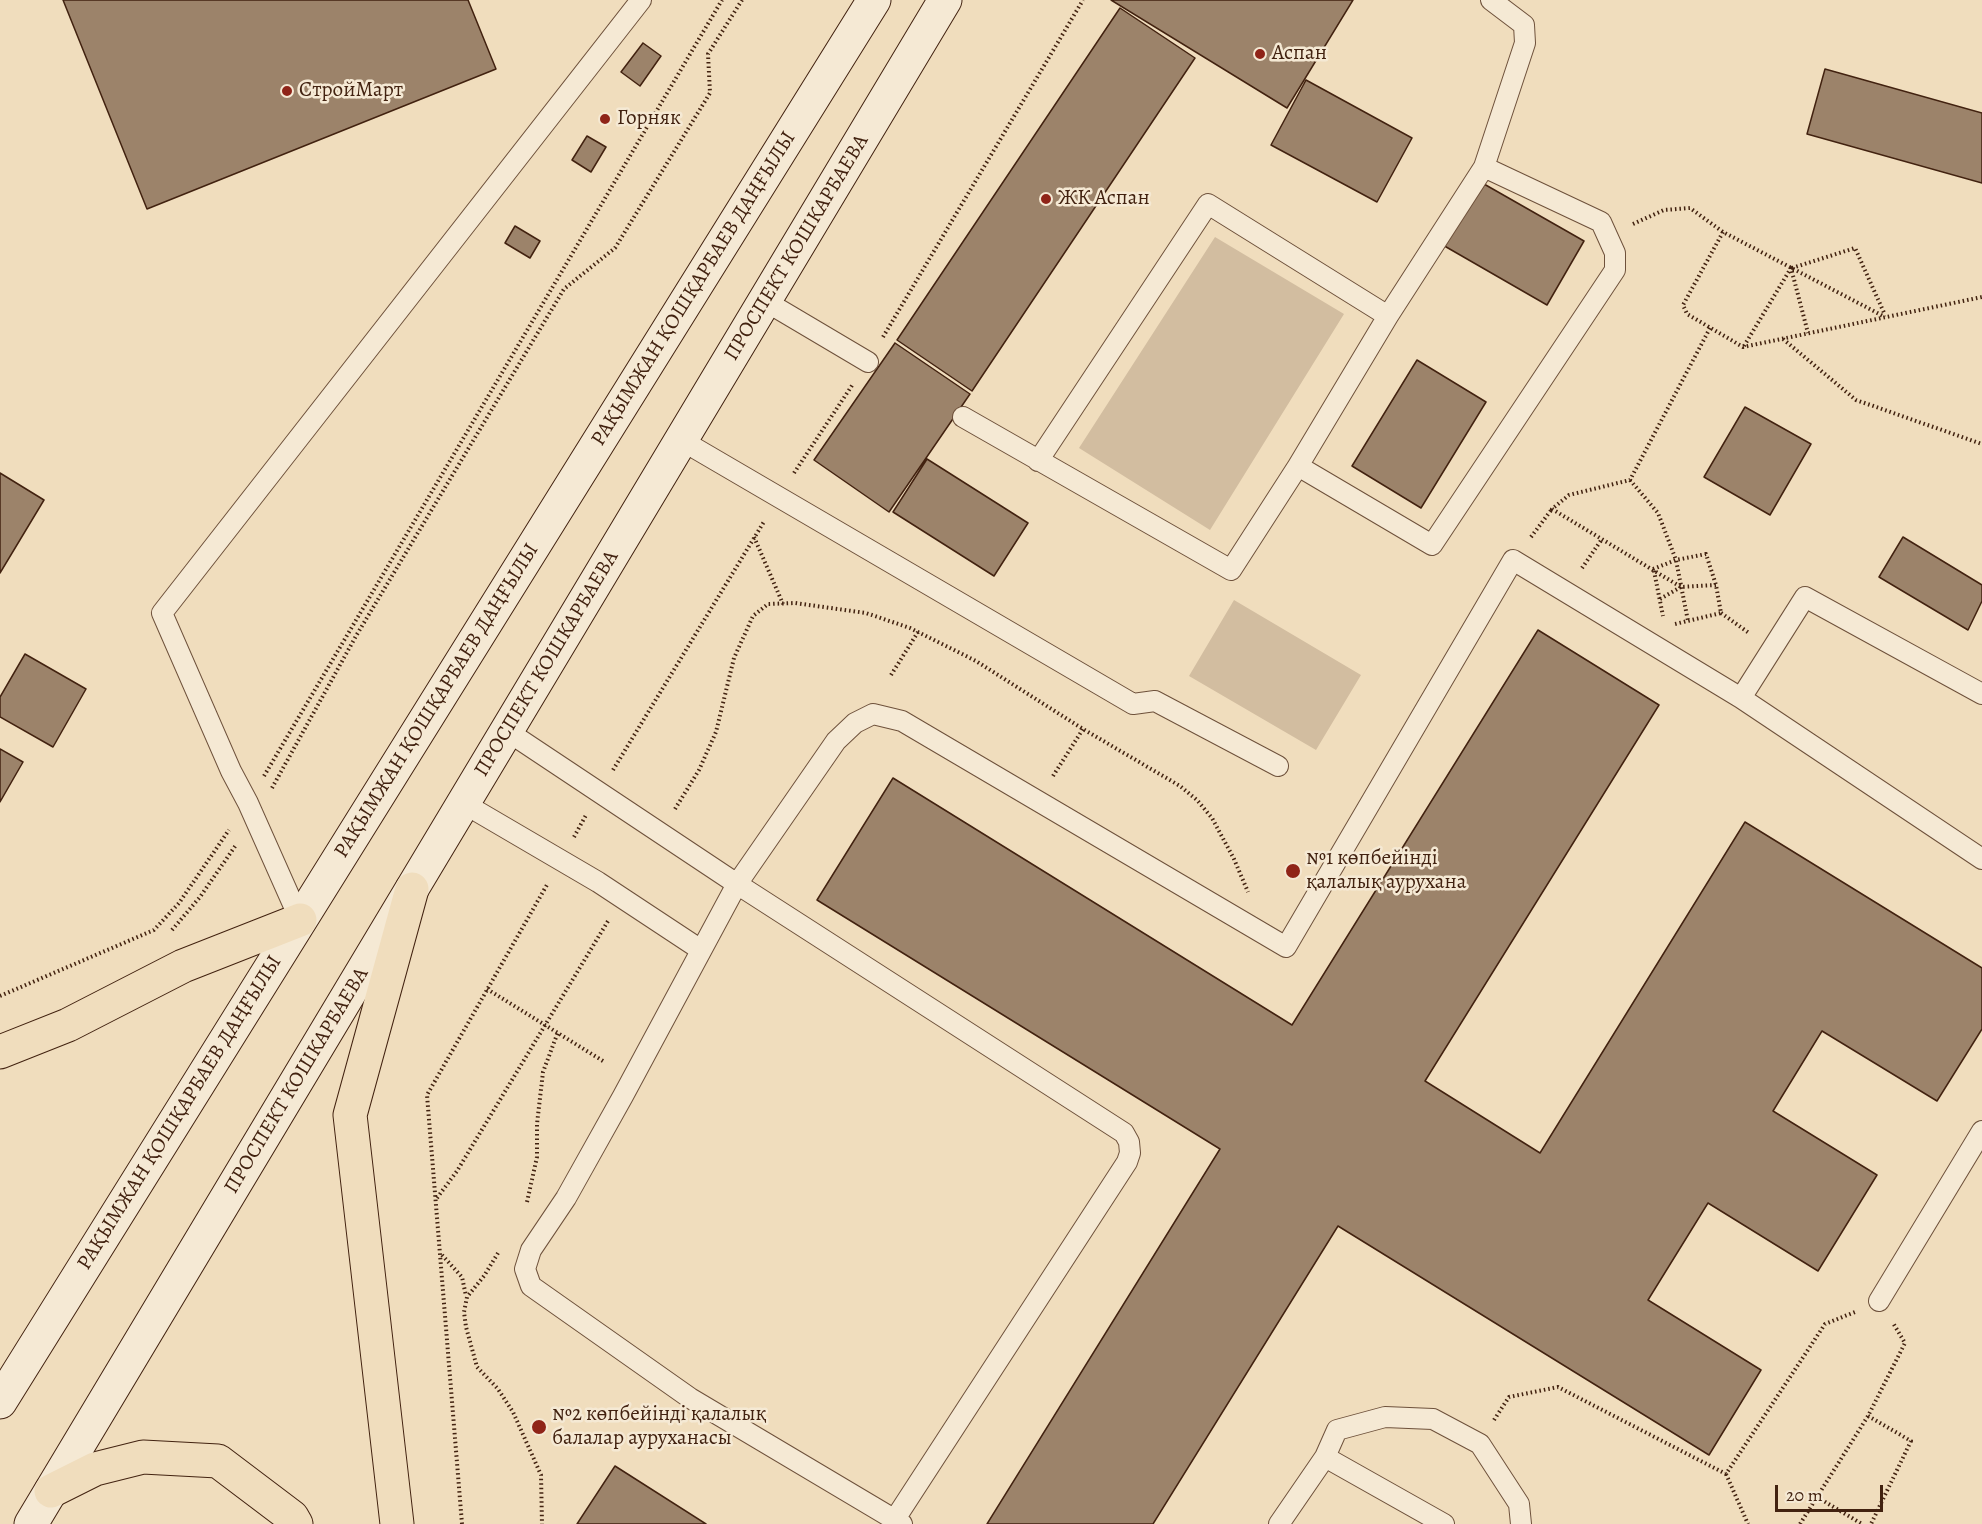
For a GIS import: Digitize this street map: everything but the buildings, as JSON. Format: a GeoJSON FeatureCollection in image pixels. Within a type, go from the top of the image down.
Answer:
{"type":"FeatureCollection","features":[{"type":"Feature","properties":{"kind":"main road","name":"РАҚЫМЖАН ҚОШҚАРБАЕВ ДАҢҒЫЛЫ"},"geometry":{"type":"LineString","coordinates":[[0,1402],[874,0]]}},
{"type":"Feature","properties":{"kind":"main road","name":"ПРОСПЕКТ КОШКАРБАЕВА"},"geometry":{"type":"LineString","coordinates":[[51,1491],[945,0]]}},
{"type":"Feature","properties":{"kind":"main road"},"geometry":{"type":"LineString","coordinates":[[397,1524],[350,1115],[412,888]]}},
{"type":"Feature","properties":{"kind":"main road"},"geometry":{"type":"LineString","coordinates":[[0,1052],[68,1024],[183,966],[300,920]]}},
{"type":"Feature","properties":{"kind":"main road"},"geometry":{"type":"LineString","coordinates":[[31,1524],[51,1491],[94,1468],[143,1457],[218,1461],[292,1517],[296,1524]]}},
{"type":"Feature","properties":{"kind":"lane"},"geometry":{"type":"LineString","coordinates":[[300,920],[162,614],[641,0]]}},
{"type":"Feature","properties":{"kind":"lane"},"geometry":{"type":"LineString","coordinates":[[963,417],[1231,570],[1298,466],[1388,316],[1484,167],[1525,43],[1524,25],[1491,0]]}},
{"type":"Feature","properties":{"kind":"lane"},"geometry":{"type":"LineString","coordinates":[[1298,466],[1432,545],[1615,270],[1615,253],[1601,222],[1484,167]]}},
{"type":"Feature","properties":{"kind":"lane"},"geometry":{"type":"LineString","coordinates":[[1038,461],[1208,204],[1388,316]]}},
{"type":"Feature","properties":{"kind":"lane"},"geometry":{"type":"LineString","coordinates":[[765,301],[868,362]]}},
{"type":"Feature","properties":{"kind":"lane"},"geometry":{"type":"LineString","coordinates":[[681,440],[1133,704],[1155,701],[1278,766]]}},
{"type":"Feature","properties":{"kind":"lane"},"geometry":{"type":"LineString","coordinates":[[507,731],[737,884],[1124,1133],[1129,1142],[1130,1153],[1127,1162],[898,1522],[690,1398],[531,1286],[525,1269],[531,1250],[572,1188],[737,884],[836,741],[855,723],[873,714],[902,721],[1286,947],[1513,560],[1741,698],[1982,859]]}},
{"type":"Feature","properties":{"kind":"lane"},"geometry":{"type":"LineString","coordinates":[[1741,698],[1805,597],[1982,694]]}},
{"type":"Feature","properties":{"kind":"lane"},"geometry":{"type":"LineString","coordinates":[[463,803],[598,882],[701,950]]}},
{"type":"Feature","properties":{"kind":"lane"},"geometry":{"type":"LineString","coordinates":[[1879,1301],[1982,1131]]}},
{"type":"Feature","properties":{"kind":"lane"},"geometry":{"type":"LineString","coordinates":[[1279,1524],[1325,1457],[1337,1430],[1385,1417],[1433,1419],[1480,1444],[1519,1504],[1521,1524]]}},
{"type":"Feature","properties":{"kind":"lane"},"geometry":{"type":"LineString","coordinates":[[1325,1457],[1444,1524]]}},
{"type":"Feature","properties":{"kind":"path"},"geometry":{"type":"LineString","coordinates":[[165,935],[174,929],[200,897],[722,0]]}},
{"type":"Feature","properties":{"kind":"path"},"geometry":{"type":"LineString","coordinates":[[0,996],[154,930],[179,903],[251,811],[564,289],[615,248],[710,93],[708,54],[742,0]]}},
{"type":"Feature","properties":{"kind":"path"},"geometry":{"type":"LineString","coordinates":[[462,1524],[427,1095],[599,792],[778,497],[868,362],[1083,0]]}},
{"type":"Feature","properties":{"kind":"path"},"geometry":{"type":"LineString","coordinates":[[1608,237],[1664,210],[1690,208],[1723,232],[1886,317]]}},
{"type":"Feature","properties":{"kind":"path"},"geometry":{"type":"LineString","coordinates":[[1723,232],[1683,305],[1687,314],[1743,347],[1982,297]]}},
{"type":"Feature","properties":{"kind":"path"},"geometry":{"type":"LineString","coordinates":[[1743,347],[1791,268],[1855,248],[1886,317]]}},
{"type":"Feature","properties":{"kind":"path"},"geometry":{"type":"LineString","coordinates":[[1791,268],[1808,333]]}},
{"type":"Feature","properties":{"kind":"path"},"geometry":{"type":"LineString","coordinates":[[1513,560],[1552,509],[1569,495],[1630,480],[1710,328]]}},
{"type":"Feature","properties":{"kind":"path"},"geometry":{"type":"LineString","coordinates":[[1782,338],[1856,400],[1982,444]]}},
{"type":"Feature","properties":{"kind":"path"},"geometry":{"type":"LineString","coordinates":[[1630,480],[1658,513],[1677,560],[1688,621]]}},
{"type":"Feature","properties":{"kind":"path"},"geometry":{"type":"LineString","coordinates":[[1552,509],[1681,586]]}},
{"type":"Feature","properties":{"kind":"path"},"geometry":{"type":"LineString","coordinates":[[754,537],[783,604]]}},
{"type":"Feature","properties":{"kind":"path"},"geometry":{"type":"LineString","coordinates":[[1579,571],[1602,539]]}},
{"type":"Feature","properties":{"kind":"path"},"geometry":{"type":"LineString","coordinates":[[1653,569],[1677,560],[1706,554],[1716,585],[1721,613],[1772,650]]}},
{"type":"Feature","properties":{"kind":"path"},"geometry":{"type":"LineString","coordinates":[[1653,569],[1665,626],[1721,613]]}},
{"type":"Feature","properties":{"kind":"path"},"geometry":{"type":"LineString","coordinates":[[1659,598],[1681,586],[1716,585]]}},
{"type":"Feature","properties":{"kind":"path"},"geometry":{"type":"LineString","coordinates":[[891,675],[918,632]]}},
{"type":"Feature","properties":{"kind":"path"},"geometry":{"type":"LineString","coordinates":[[1053,776],[1083,729]]}},
{"type":"Feature","properties":{"kind":"path"},"geometry":{"type":"LineString","coordinates":[[548,882],[558,888]]}},
{"type":"Feature","properties":{"kind":"path"},"geometry":{"type":"LineString","coordinates":[[436,1200],[457,1171],[609,920],[601,915]]}},
{"type":"Feature","properties":{"kind":"path"},"geometry":{"type":"LineString","coordinates":[[487,989],[603,1061]]}},
{"type":"Feature","properties":{"kind":"path"},"geometry":{"type":"LineString","coordinates":[[523,1209],[528,1200],[537,1157],[537,1124],[543,1072],[558,1032]]}},
{"type":"Feature","properties":{"kind":"path"},"geometry":{"type":"LineString","coordinates":[[466,1297],[484,1276],[499,1251]]}},
{"type":"Feature","properties":{"kind":"path"},"geometry":{"type":"LineString","coordinates":[[441,1253],[462,1277],[466,1297],[465,1320],[477,1367],[498,1389],[513,1412],[541,1474],[542,1524]]}},
{"type":"Feature","properties":{"kind":"path"},"geometry":{"type":"LineString","coordinates":[[1726,1474],[1825,1324],[1879,1301],[1905,1343],[1868,1416],[1800,1524]]}},
{"type":"Feature","properties":{"kind":"path"},"geometry":{"type":"LineString","coordinates":[[1480,1444],[1509,1397],[1558,1387],[1726,1474],[1748,1524]]}},
{"type":"Feature","properties":{"kind":"path"},"geometry":{"type":"LineString","coordinates":[[1868,1416],[1911,1441],[1871,1524]]}},
{"type":"Feature","properties":{"kind":"path"},"geometry":{"type":"LineString","coordinates":[[1817,1497],[1862,1524]]}},
{"type":"Feature","properties":{"kind":"shaded area"},"geometry":{"type":"Polygon","coordinates":[[[1215,237],[1344,314],[1210,530],[1079,448],[1215,237]]]}},
{"type":"Feature","properties":{"kind":"shaded area"},"geometry":{"type":"Polygon","coordinates":[[[1234,600],[1361,675],[1316,750],[1189,676],[1234,600]]]}},
{"type":"Feature","properties":{"kind":"place","name":"Аспан"},"geometry":{"type":"Point","coordinates":[1260,54]}},
{"type":"Feature","properties":{"kind":"place","name":"СтройМарт"},"geometry":{"type":"Point","coordinates":[287,91]}},
{"type":"Feature","properties":{"kind":"place","name":"Горняк"},"geometry":{"type":"Point","coordinates":[605,119]}},
{"type":"Feature","properties":{"kind":"place","name":"ЖК Аспан"},"geometry":{"type":"Point","coordinates":[1046,199]}},
{"type":"Feature","properties":{"kind":"place","name":"№1 көпбейінді қалалық аурухана"},"geometry":{"type":"Point","coordinates":[1293,871]}},
{"type":"Feature","properties":{"kind":"place","name":"№2 көпбейінді қалалық балалар ауруханасы"},"geometry":{"type":"Point","coordinates":[539,1427]}}]}
